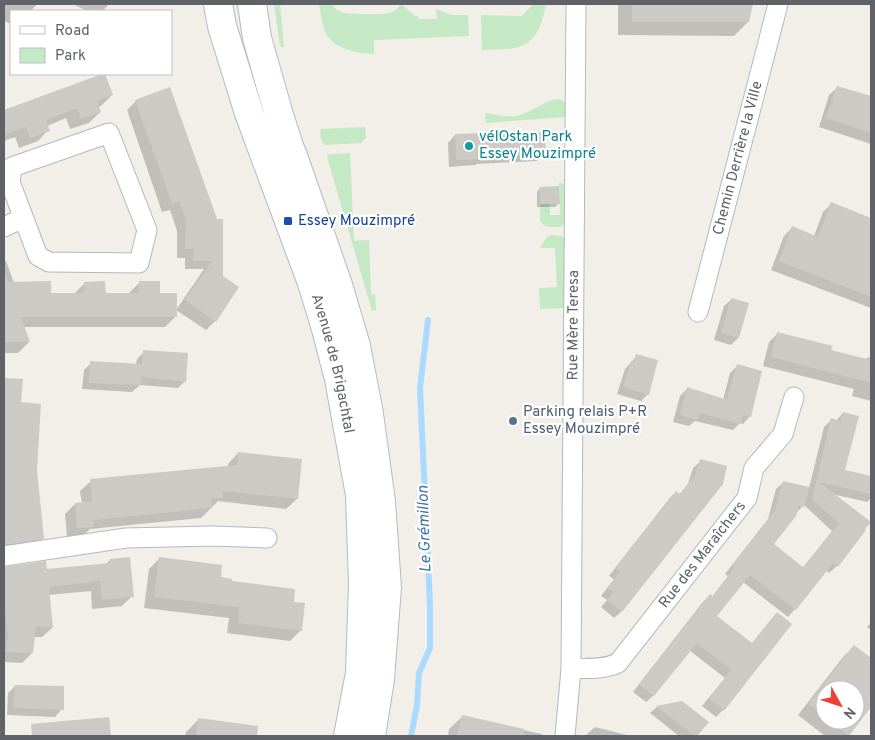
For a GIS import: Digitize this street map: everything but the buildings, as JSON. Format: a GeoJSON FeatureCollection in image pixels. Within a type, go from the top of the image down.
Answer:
{"type":"FeatureCollection","features":[{"type":"Feature","properties":{"kind":"main road","name":"Avenue de Brigachtal"},"geometry":{"type":"LineString","coordinates":[[218,4],[227,43],[249,113],[312,283],[326,329],[339,379],[360,495],[363,584],[360,673],[348,736]]}},
{"type":"Feature","properties":{"kind":"main road","name":"Avenue de Brigachtal"},"geometry":{"type":"LineString","coordinates":[[252,4],[257,38],[279,115],[338,285],[353,337],[369,414],[381,502],[387,587],[380,679],[371,736]]}},
{"type":"Feature","properties":{"kind":"street","name":"Rue Mère Teresa"},"geometry":{"type":"LineString","coordinates":[[565,736],[571,669],[576,4]]}},
{"type":"Feature","properties":{"kind":"street","name":"Chemin Derrière la Ville"},"geometry":{"type":"LineString","coordinates":[[698,312],[778,4]]}},
{"type":"Feature","properties":{"kind":"street"},"geometry":{"type":"LineString","coordinates":[[109,133],[147,230],[139,263],[50,262],[38,256],[23,218],[10,182],[12,167],[109,133]]}},
{"type":"Feature","properties":{"kind":"street"},"geometry":{"type":"LineString","coordinates":[[4,227],[23,218]]}},
{"type":"Feature","properties":{"kind":"street","name":"Rue des Maraîchers"},"geometry":{"type":"LineString","coordinates":[[571,669],[612,666],[618,663],[747,498],[754,468],[783,434],[794,397]]}},
{"type":"Feature","properties":{"kind":"street"},"geometry":{"type":"LineString","coordinates":[[4,556],[126,538],[212,536],[267,538]]}},
{"type":"Feature","properties":{"kind":"green space"},"geometry":{"type":"Polygon","coordinates":[[[274,4],[280,4],[283,48],[280,46],[274,4]]]}},
{"type":"Feature","properties":{"kind":"green space"},"geometry":{"type":"Polygon","coordinates":[[[319,4],[331,4],[344,13],[386,14],[396,10],[401,4],[415,16],[418,16],[418,19],[437,19],[436,9],[452,15],[468,15],[469,36],[374,40],[374,54],[354,52],[336,44],[327,35],[319,4]]]}},
{"type":"Feature","properties":{"kind":"green space"},"geometry":{"type":"Polygon","coordinates":[[[533,4],[546,4],[543,18],[533,38],[522,46],[514,48],[482,50],[481,15],[522,16],[533,4]]]}},
{"type":"Feature","properties":{"kind":"green space"},"geometry":{"type":"Polygon","coordinates":[[[556,99],[562,100],[566,104],[566,117],[486,123],[485,113],[516,116],[556,99]]]}},
{"type":"Feature","properties":{"kind":"green space"},"geometry":{"type":"Polygon","coordinates":[[[365,127],[366,138],[361,143],[324,145],[321,139],[320,129],[365,127]]]}},
{"type":"Feature","properties":{"kind":"green space"},"geometry":{"type":"Polygon","coordinates":[[[350,153],[354,241],[369,240],[371,295],[375,294],[376,310],[372,311],[327,157],[329,154],[350,153]]]}},
{"type":"Feature","properties":{"kind":"green space"},"geometry":{"type":"Polygon","coordinates":[[[559,182],[565,188],[564,223],[561,227],[543,225],[540,220],[540,204],[550,204],[550,215],[560,215],[559,182]]]}},
{"type":"Feature","properties":{"kind":"green space"},"geometry":{"type":"Polygon","coordinates":[[[552,235],[562,236],[564,239],[564,308],[540,309],[539,288],[557,287],[555,248],[540,248],[547,237],[552,235]]]}},
{"type":"Feature","properties":{"kind":"waterway","name":"Le Grémillon"},"geometry":{"type":"LineString","coordinates":[[411,736],[417,705],[419,673],[430,648],[430,605],[420,388],[428,320]]}},
{"type":"Feature","properties":{"kind":"place","name":"vélOstan Park Essey Mouzimpré"},"geometry":{"type":"Point","coordinates":[469,146]}},
{"type":"Feature","properties":{"kind":"place","name":"Essey Mouzimpré"},"geometry":{"type":"Point","coordinates":[288,221]}},
{"type":"Feature","properties":{"kind":"place","name":"Parking relais P+R Essey Mouzimpré"},"geometry":{"type":"Point","coordinates":[513,421]}}]}
